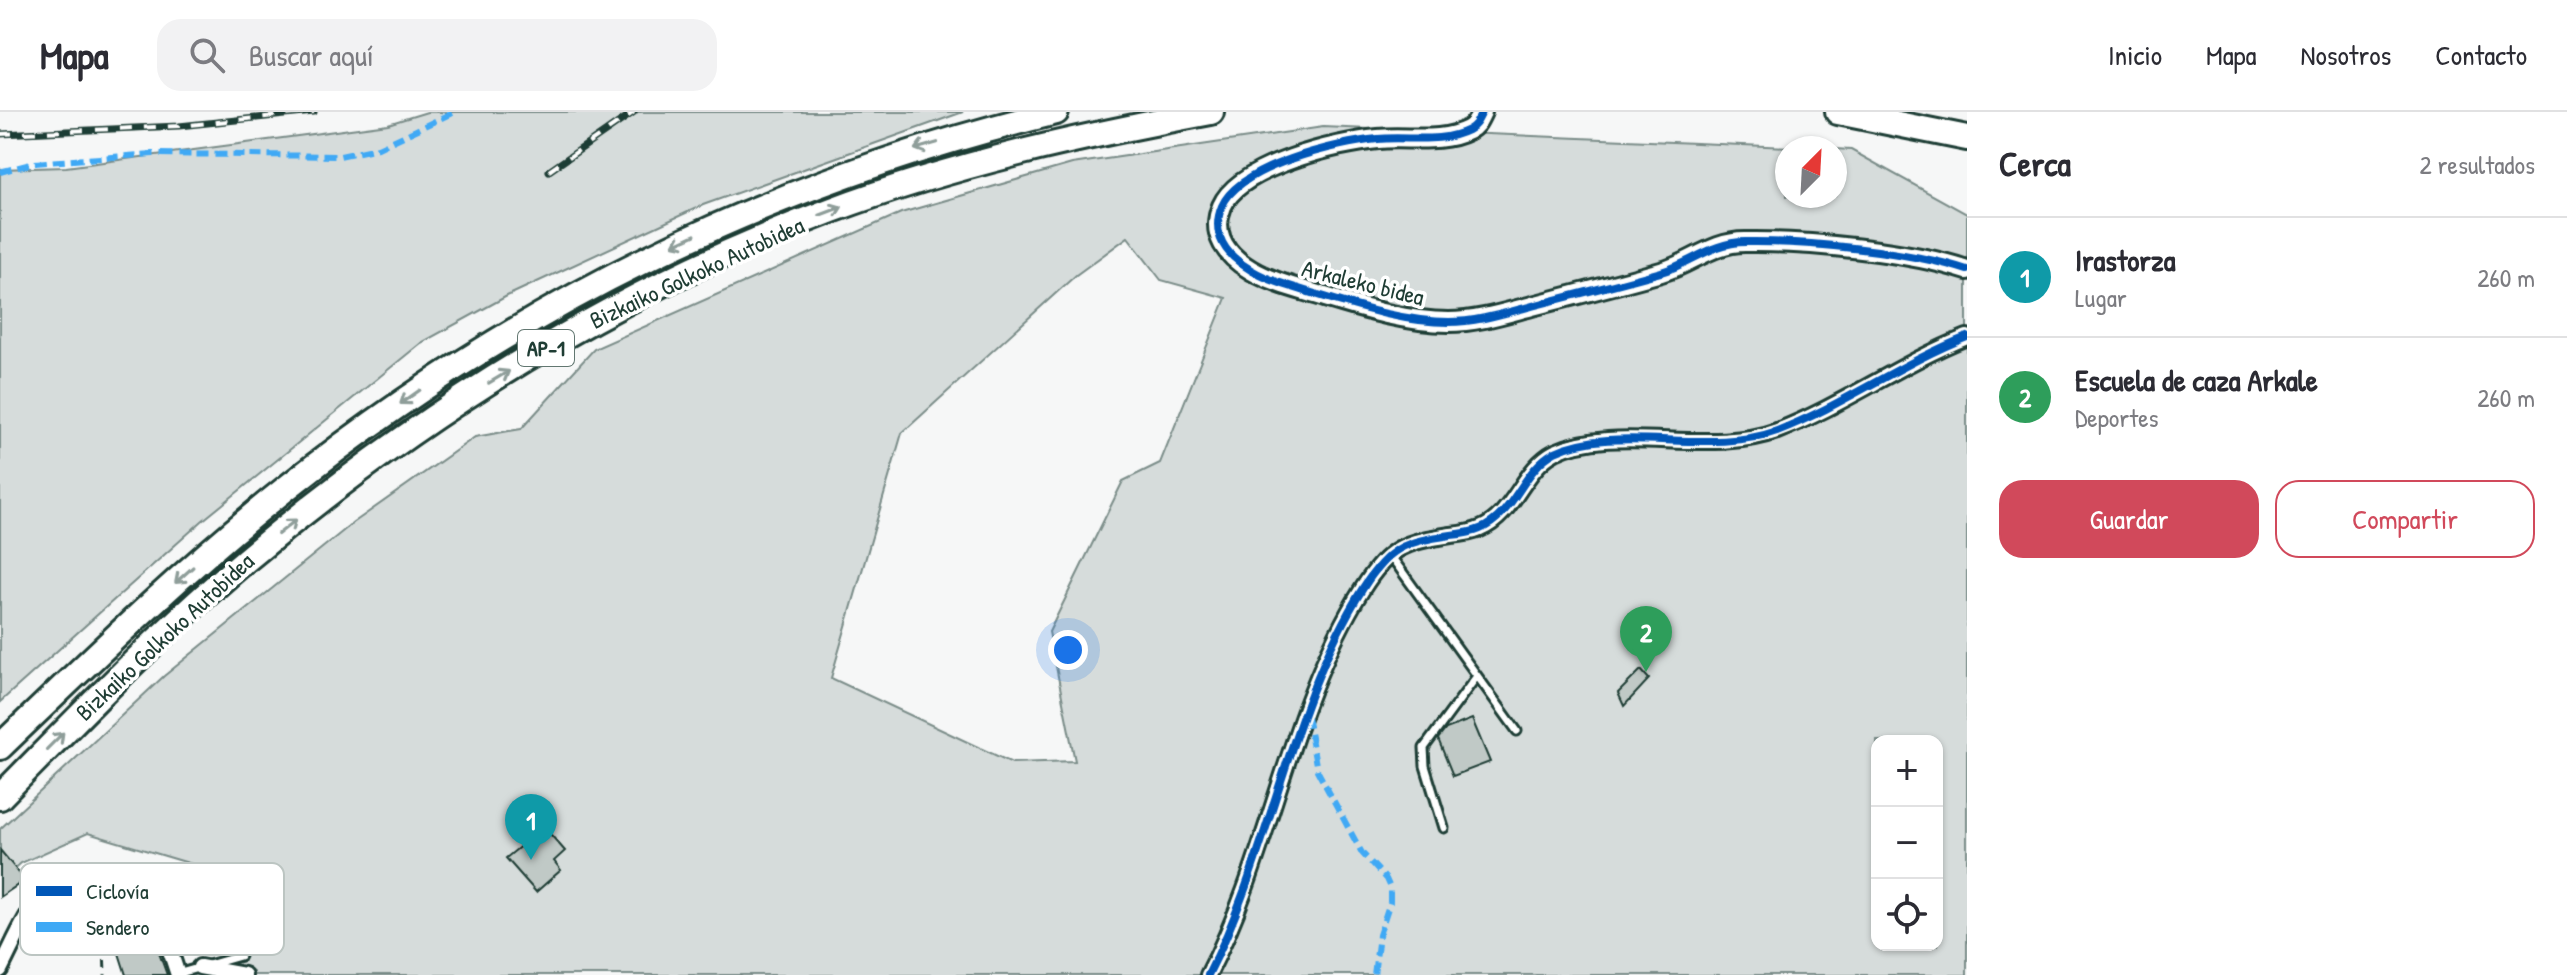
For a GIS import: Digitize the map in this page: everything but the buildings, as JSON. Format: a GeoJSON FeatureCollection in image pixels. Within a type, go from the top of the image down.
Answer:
{"type":"FeatureCollection","features":[{"type":"Feature","properties":{"kind":"highway","name":"Bizkaiko Golkoko Autobidea"},"geometry":{"type":"LineString","coordinates":[[0,747],[125,628],[282,491],[420,389],[502,338],[677,243],[812,184],[915,149],[1056,112]]}},
{"type":"Feature","properties":{"kind":"highway","name":"Bizkaiko Golkoko Autobidea"},"geometry":{"type":"LineString","coordinates":[[0,797],[193,608],[299,517],[431,418],[569,334],[733,251],[832,210],[918,181],[1055,142],[1211,112]]}},
{"type":"Feature","properties":{"kind":"highway"},"geometry":{"type":"LineString","coordinates":[[1838,112],[1967,138]]}},
{"type":"Feature","properties":{"kind":"street","name":"Arkaleko bidea"},"geometry":{"type":"LineString","coordinates":[[1482,112],[1477,122],[1464,132],[1432,139],[1361,142],[1264,170],[1239,183],[1228,194],[1218,221],[1224,248],[1234,260],[1262,276],[1392,315],[1448,322],[1482,319],[1670,270],[1714,247],[1744,242],[1889,254],[1942,262],[1967,270]]}},
{"type":"Feature","properties":{"kind":"street"},"geometry":{"type":"LineString","coordinates":[[1208,975],[1244,898],[1315,680],[1361,591],[1389,553],[1412,542],[1476,531],[1492,524],[1540,462],[1556,452],[1608,441],[1682,443],[1750,437],[1777,431],[1903,364],[1967,337]]}},
{"type":"Feature","properties":{"kind":"street"},"geometry":{"type":"LineString","coordinates":[[0,970],[20,932]]}},
{"type":"Feature","properties":{"kind":"street"},"geometry":{"type":"LineString","coordinates":[[170,955],[177,974]]}},
{"type":"Feature","properties":{"kind":"street"},"geometry":{"type":"LineString","coordinates":[[200,967],[244,975]]}},
{"type":"Feature","properties":{"kind":"lane"},"geometry":{"type":"LineString","coordinates":[[1389,553],[1517,731]]}},
{"type":"Feature","properties":{"kind":"lane"},"geometry":{"type":"LineString","coordinates":[[1444,828],[1425,766],[1424,748],[1477,676]]}},
{"type":"Feature","properties":{"kind":"lane"},"geometry":{"type":"LineString","coordinates":[[177,974],[240,955]]}},
{"type":"Feature","properties":{"kind":"path"},"geometry":{"type":"LineString","coordinates":[[104,955],[105,975]]}},
{"type":"Feature","properties":{"kind":"shaded area"},"geometry":{"type":"Polygon","coordinates":[[[427,112],[963,112],[703,205],[507,296],[421,343],[202,521],[0,702],[0,169],[66,167],[388,124],[427,112]]]}},
{"type":"Feature","properties":{"kind":"shaded area"},"geometry":{"type":"Polygon","coordinates":[[[1323,127],[1775,146],[1775,208],[1847,208],[1847,150],[1851,150],[1967,214],[1967,975],[198,975],[197,971],[244,961],[243,955],[284,955],[284,863],[189,863],[88,833],[20,863],[0,882],[0,829],[164,676],[353,523],[475,437],[521,429],[594,349],[901,213],[1072,164],[1323,127]],[[1128,237],[1076,275],[902,433],[831,678],[1012,763],[1075,761],[1049,632],[1123,481],[1160,463],[1226,298],[1161,280],[1128,237]]]}},
{"type":"Feature","properties":{"kind":"railway"},"geometry":{"type":"LineString","coordinates":[[0,134],[179,126],[314,112]]}},
{"type":"Feature","properties":{"kind":"railway"},"geometry":{"type":"LineString","coordinates":[[549,171],[634,112]]}},
{"type":"Feature","properties":{"kind":"marked path"},"geometry":{"type":"LineString","coordinates":[[0,172],[34,163],[153,154],[340,156],[378,148],[454,112]]}},
{"type":"Feature","properties":{"kind":"marked path"},"geometry":{"type":"LineString","coordinates":[[1307,716],[1317,770],[1362,853],[1386,879],[1390,888],[1390,902],[1379,935],[1374,975]]}},
{"type":"Feature","properties":{"kind":"cycle path"},"geometry":{"type":"LineString","coordinates":[[1482,112],[1473,127],[1446,137],[1360,141],[1315,151],[1268,168],[1232,192],[1222,206],[1218,226],[1223,244],[1242,264],[1277,282],[1386,314],[1449,322],[1491,317],[1661,272],[1733,243],[1797,243],[1858,248],[1917,257],[1967,270]]}},
{"type":"Feature","properties":{"kind":"cycle path"},"geometry":{"type":"LineString","coordinates":[[1208,975],[1249,879],[1316,681],[1337,634],[1363,588],[1390,555],[1409,544],[1473,531],[1492,522],[1534,469],[1555,452],[1606,440],[1722,441],[1777,431],[1967,337]]}},
{"type":"Feature","properties":{"kind":"place","name":"Escuela de caza Arkale"},"geometry":{"type":"Point","coordinates":[1646,672]}},
{"type":"Feature","properties":{"kind":"place","name":"Irastorza"},"geometry":{"type":"Point","coordinates":[531,860]}}]}
